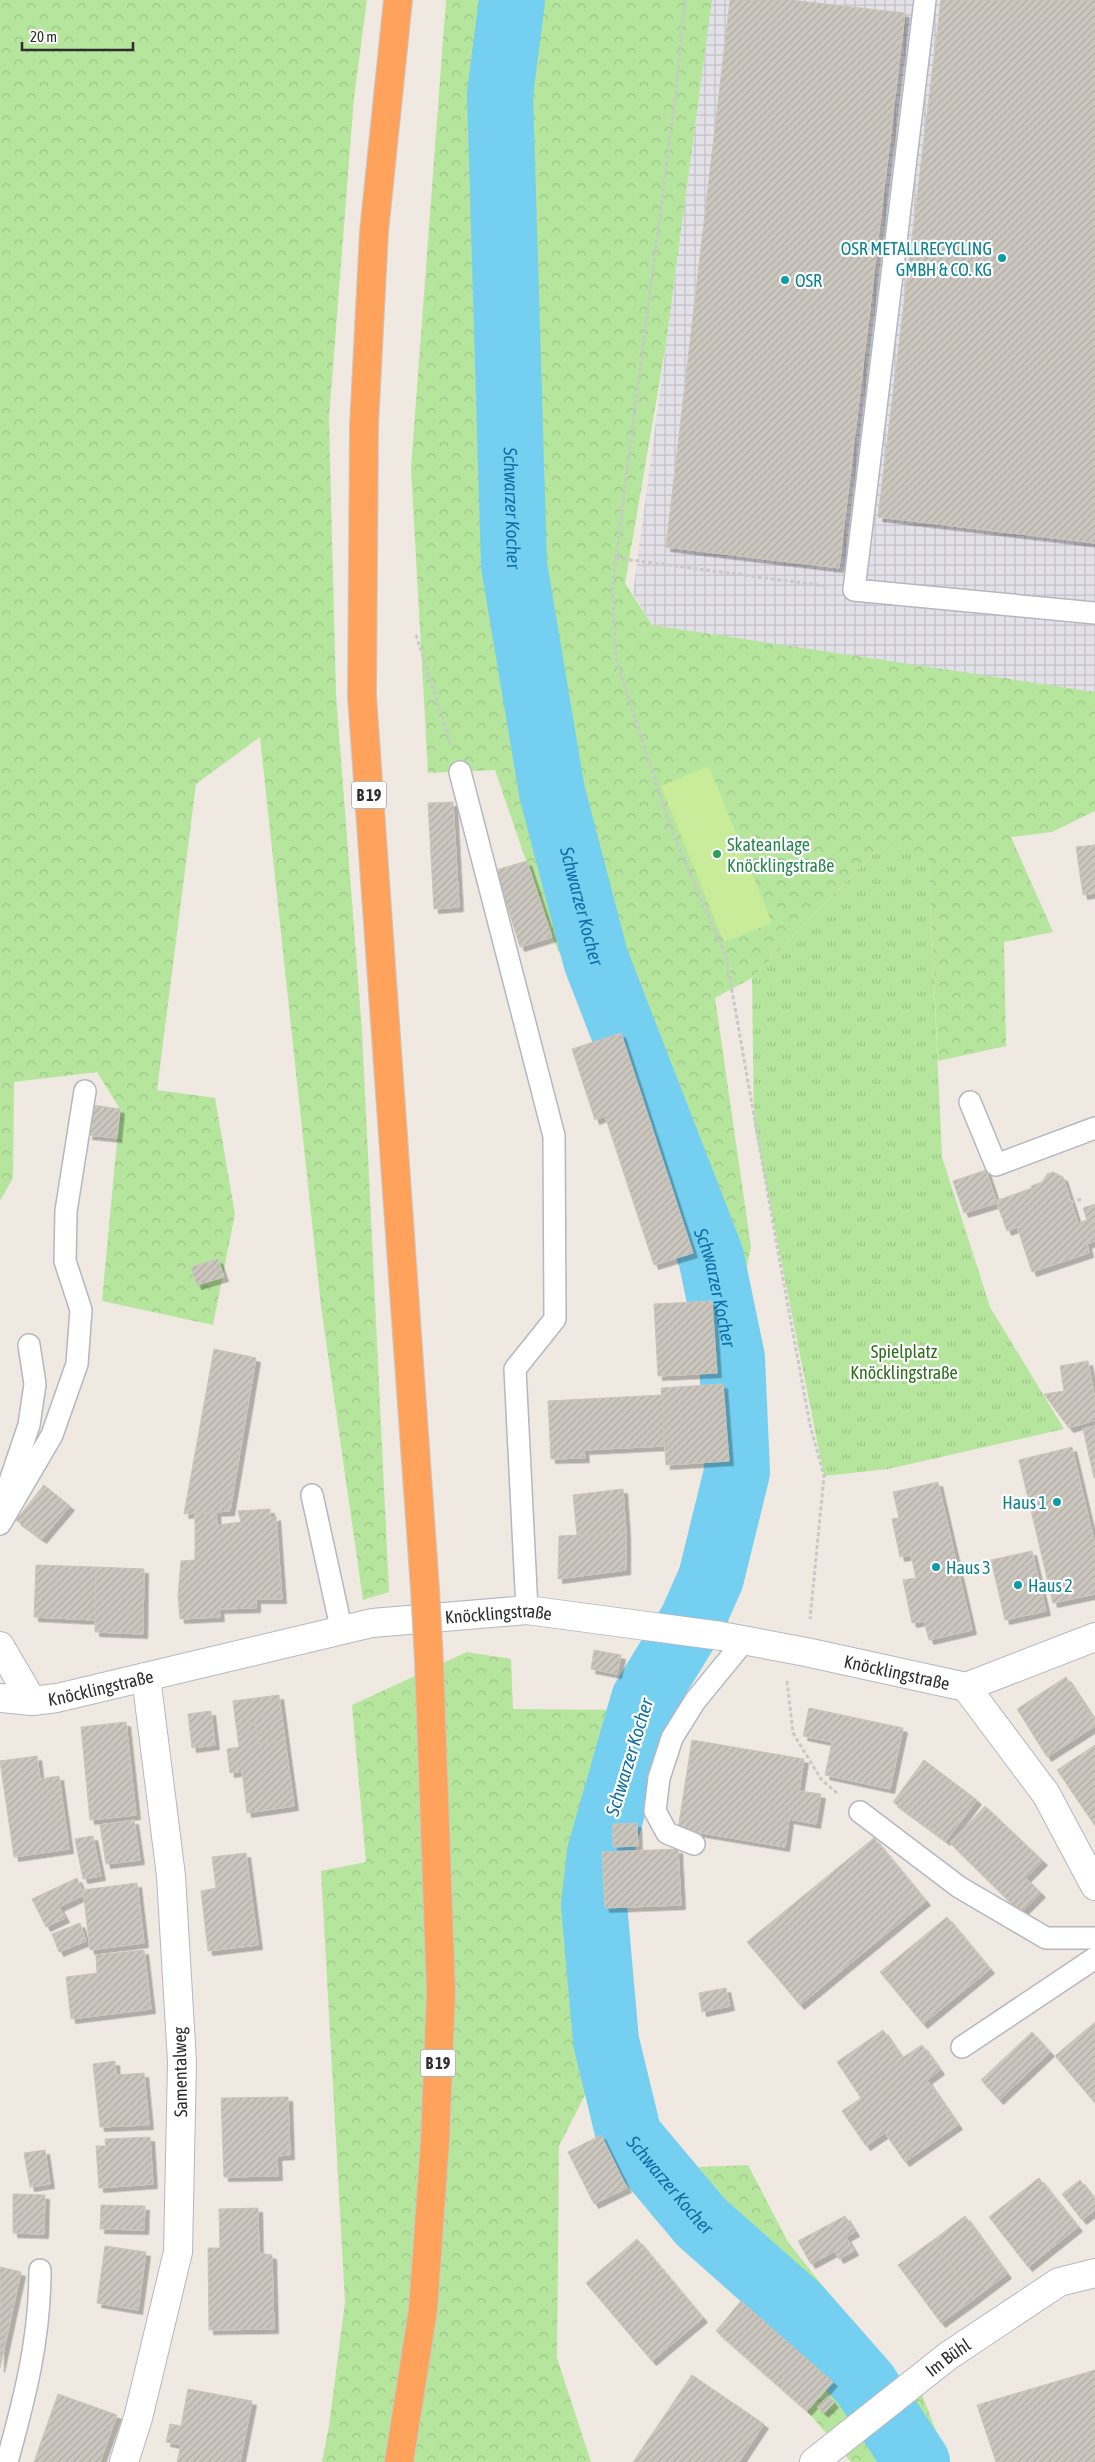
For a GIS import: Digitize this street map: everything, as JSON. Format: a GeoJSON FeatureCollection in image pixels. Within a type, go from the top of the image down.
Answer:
{"type":"FeatureCollection","features":[{"type":"Feature","properties":{"kind":"highway","name":"B 19"},"geometry":{"type":"LineString","coordinates":[[398,0],[374,241],[364,426],[362,696],[425,1589],[441,1992],[435,2141],[423,2310],[398,2462]]}},
{"type":"Feature","properties":{"kind":"street","name":"Knöcklingstraße"},"geometry":{"type":"LineString","coordinates":[[0,1698],[32,1701],[57,1698],[342,1632],[372,1623],[527,1610],[745,1640],[966,1687],[1095,1637]]}},
{"type":"Feature","properties":{"kind":"street","name":"Knöcklingstraße"},"geometry":{"type":"LineString","coordinates":[[0,1646],[32,1701]]}},
{"type":"Feature","properties":{"kind":"street","name":"Samentalweg"},"geometry":{"type":"LineString","coordinates":[[124,2462],[138,2418],[178,2252],[182,2062],[171,1876],[146,1677]]}},
{"type":"Feature","properties":{"kind":"street","name":"Knöcklingstraße"},"geometry":{"type":"LineString","coordinates":[[966,1687],[1046,1794],[1095,1886]]}},
{"type":"Feature","properties":{"kind":"street","name":"Im Bühl"},"geometry":{"type":"LineString","coordinates":[[814,2462],[948,2356],[1059,2282],[1095,2273]]}},
{"type":"Feature","properties":{"kind":"lane"},"geometry":{"type":"LineString","coordinates":[[925,0],[854,590],[1095,613]]}},
{"type":"Feature","properties":{"kind":"lane"},"geometry":{"type":"LineString","coordinates":[[460,772],[554,1136],[555,1319],[515,1369],[527,1610]]}},
{"type":"Feature","properties":{"kind":"lane"},"geometry":{"type":"LineString","coordinates":[[0,1524],[52,1435],[77,1364],[81,1310],[65,1261],[66,1210],[85,1091]]}},
{"type":"Feature","properties":{"kind":"lane"},"geometry":{"type":"LineString","coordinates":[[970,1102],[996,1165],[1095,1128]]}},
{"type":"Feature","properties":{"kind":"lane"},"geometry":{"type":"LineString","coordinates":[[0,1510],[29,1425],[35,1384],[29,1345]]}},
{"type":"Feature","properties":{"kind":"lane"},"geometry":{"type":"LineString","coordinates":[[312,1495],[342,1632]]}},
{"type":"Feature","properties":{"kind":"lane"},"geometry":{"type":"LineString","coordinates":[[694,1844],[667,1833],[655,1811],[659,1778],[672,1738],[681,1723],[695,1702],[745,1640]]}},
{"type":"Feature","properties":{"kind":"lane"},"geometry":{"type":"LineString","coordinates":[[860,1812],[959,1887],[1046,1938],[1095,1938]]}},
{"type":"Feature","properties":{"kind":"lane"},"geometry":{"type":"LineString","coordinates":[[962,2047],[1095,1958]]}},
{"type":"Feature","properties":{"kind":"lane"},"geometry":{"type":"LineString","coordinates":[[7,2462],[32,2365],[40,2309],[40,2270]]}},
{"type":"Feature","properties":{"kind":"path"},"geometry":{"type":"LineString","coordinates":[[685,0],[676,91],[612,588],[616,659],[670,826],[726,957],[810,1425],[824,1476],[794,1650],[793,1733],[821,1779],[860,1812]]}},
{"type":"Feature","properties":{"kind":"path"},"geometry":{"type":"LineString","coordinates":[[616,558],[854,590]]}},
{"type":"Feature","properties":{"kind":"path"},"geometry":{"type":"LineString","coordinates":[[416,635],[460,772]]}},
{"type":"Feature","properties":{"kind":"path"},"geometry":{"type":"LineString","coordinates":[[1071,1202],[1082,1199]]}},
{"type":"Feature","properties":{"kind":"shaded area"},"geometry":{"type":"Polygon","coordinates":[[[712,0],[1095,0],[1095,693],[652,625],[633,593],[712,0]]]}},
{"type":"Feature","properties":{"kind":"green space"},"geometry":{"type":"Polygon","coordinates":[[[0,0],[367,0],[354,97],[329,418],[336,695],[362,1031],[389,1592],[363,1600],[321,1306],[260,737],[196,784],[157,1090],[215,1098],[235,1214],[213,1325],[102,1301],[120,1109],[97,1072],[14,1082],[13,1178],[0,1201],[0,0]]]}},
{"type":"Feature","properties":{"kind":"green space"},"geometry":{"type":"Polygon","coordinates":[[[446,0],[712,0],[666,344],[625,583],[652,625],[1095,692],[1095,811],[1052,832],[1011,837],[1053,932],[1004,942],[1006,1046],[938,1061],[928,855],[882,845],[752,978],[715,998],[751,1247],[737,1313],[755,1463],[729,1461],[723,1384],[712,1301],[693,1253],[638,1032],[588,1012],[552,937],[495,770],[428,773],[411,468],[446,0]]]}},
{"type":"Feature","properties":{"kind":"green space","name":"Skateanlage Knöcklingstraße"},"geometry":{"type":"Polygon","coordinates":[[[709,766],[772,923],[724,942],[661,786],[709,766]]]}},
{"type":"Feature","properties":{"kind":"green space","name":"Spielplatz Knöcklingstraße"},"geometry":{"type":"Polygon","coordinates":[[[882,845],[928,854],[942,1157],[990,1307],[1064,1429],[888,1469],[824,1476],[754,1123],[752,978],[882,845]]]}},
{"type":"Feature","properties":{"kind":"green space"},"geometry":{"type":"Polygon","coordinates":[[[467,1652],[511,1659],[513,1709],[624,1710],[572,1859],[569,1976],[587,2091],[559,2146],[557,2358],[591,2462],[322,2462],[329,2426],[345,2302],[321,1871],[366,1862],[352,1705],[467,1652]]]}},
{"type":"Feature","properties":{"kind":"green space"},"geometry":{"type":"Polygon","coordinates":[[[748,2165],[788,2242],[898,2381],[919,2387],[948,2462],[851,2462],[807,2411],[833,2382],[741,2301],[651,2215],[700,2167],[748,2165]]]}},
{"type":"Feature","properties":{"kind":"building","name":"OSR"},"geometry":{"type":"Polygon","coordinates":[[[730,0],[790,0],[905,13],[839,568],[666,547],[730,0]]]}},
{"type":"Feature","properties":{"kind":"building","name":"OSR METALLRECYCLING GMBH & CO. KG"},"geometry":{"type":"Polygon","coordinates":[[[941,0],[1095,0],[1095,543],[878,517],[941,0]]]}},
{"type":"Feature","properties":{"kind":"building"},"geometry":{"type":"Polygon","coordinates":[[[453,802],[459,907],[434,909],[428,803],[453,802]]]}},
{"type":"Feature","properties":{"kind":"building"},"geometry":{"type":"Polygon","coordinates":[[[1095,845],[1095,893],[1083,895],[1076,847],[1095,845]]]}},
{"type":"Feature","properties":{"kind":"building"},"geometry":{"type":"Polygon","coordinates":[[[527,861],[552,937],[520,947],[496,870],[527,861]]]}},
{"type":"Feature","properties":{"kind":"building"},"geometry":{"type":"Polygon","coordinates":[[[621,1033],[693,1253],[654,1265],[605,1116],[595,1120],[572,1049],[621,1033]]]}},
{"type":"Feature","properties":{"kind":"building"},"geometry":{"type":"Polygon","coordinates":[[[93,1105],[120,1109],[117,1138],[88,1135],[93,1105]]]}},
{"type":"Feature","properties":{"kind":"building"},"geometry":{"type":"Polygon","coordinates":[[[986,1170],[997,1203],[964,1213],[953,1181],[986,1170]]]}},
{"type":"Feature","properties":{"kind":"building"},"geometry":{"type":"Polygon","coordinates":[[[1053,1172],[1063,1177],[1078,1223],[1087,1220],[1083,1208],[1095,1204],[1095,1241],[1087,1244],[1089,1253],[1032,1272],[1017,1227],[1007,1231],[996,1201],[1032,1188],[1031,1186],[1042,1182],[1047,1174],[1053,1172]]]}},
{"type":"Feature","properties":{"kind":"building"},"geometry":{"type":"Polygon","coordinates":[[[218,1259],[224,1277],[197,1285],[191,1267],[218,1259]]]}},
{"type":"Feature","properties":{"kind":"building"},"geometry":{"type":"Polygon","coordinates":[[[712,1301],[717,1373],[658,1376],[654,1304],[712,1301]]]}},
{"type":"Feature","properties":{"kind":"building"},"geometry":{"type":"Polygon","coordinates":[[[214,1349],[256,1358],[230,1511],[184,1514],[214,1349]]]}},
{"type":"Feature","properties":{"kind":"building"},"geometry":{"type":"Polygon","coordinates":[[[1088,1361],[1095,1400],[1095,1420],[1069,1428],[1044,1394],[1064,1391],[1060,1366],[1088,1361]]]}},
{"type":"Feature","properties":{"kind":"building"},"geometry":{"type":"Polygon","coordinates":[[[723,1384],[729,1461],[666,1465],[661,1388],[723,1384]]]}},
{"type":"Feature","properties":{"kind":"building"},"geometry":{"type":"Polygon","coordinates":[[[662,1395],[664,1446],[584,1450],[585,1458],[551,1459],[548,1401],[662,1395]]]}},
{"type":"Feature","properties":{"kind":"building"},"geometry":{"type":"Polygon","coordinates":[[[1095,1426],[1095,1478],[1094,1478],[1083,1429],[1095,1426]]]}},
{"type":"Feature","properties":{"kind":"building","name":"Haus 1"},"geometry":{"type":"Polygon","coordinates":[[[1072,1447],[1095,1545],[1095,1594],[1053,1603],[1019,1460],[1072,1447]]]}},
{"type":"Feature","properties":{"kind":"building","name":"Haus 3"},"geometry":{"type":"Polygon","coordinates":[[[938,1482],[972,1630],[929,1640],[924,1621],[912,1623],[903,1580],[916,1578],[911,1555],[900,1557],[892,1519],[899,1518],[893,1492],[938,1482]]]}},
{"type":"Feature","properties":{"kind":"building"},"geometry":{"type":"Polygon","coordinates":[[[44,1485],[70,1506],[42,1539],[16,1520],[44,1485]]]}},
{"type":"Feature","properties":{"kind":"building"},"geometry":{"type":"Polygon","coordinates":[[[623,1489],[626,1533],[577,1535],[573,1495],[623,1489]]]}},
{"type":"Feature","properties":{"kind":"building"},"geometry":{"type":"Polygon","coordinates":[[[270,1509],[270,1519],[276,1516],[282,1599],[256,1599],[256,1608],[219,1609],[220,1617],[180,1619],[178,1596],[181,1561],[195,1560],[195,1513],[216,1512],[217,1525],[241,1522],[238,1511],[270,1509]]]}},
{"type":"Feature","properties":{"kind":"building"},"geometry":{"type":"Polygon","coordinates":[[[626,1533],[626,1570],[558,1579],[559,1536],[626,1533]]]}},
{"type":"Feature","properties":{"kind":"building","name":"Haus 2"},"geometry":{"type":"Polygon","coordinates":[[[1032,1551],[1046,1611],[1005,1620],[991,1560],[1032,1551]]]}},
{"type":"Feature","properties":{"kind":"building"},"geometry":{"type":"Polygon","coordinates":[[[36,1565],[96,1567],[95,1620],[34,1617],[36,1565]]]}},
{"type":"Feature","properties":{"kind":"building"},"geometry":{"type":"Polygon","coordinates":[[[96,1567],[144,1569],[143,1634],[95,1632],[96,1567]]]}},
{"type":"Feature","properties":{"kind":"building"},"geometry":{"type":"Polygon","coordinates":[[[594,1650],[621,1655],[617,1674],[591,1669],[594,1650]]]}},
{"type":"Feature","properties":{"kind":"building"},"geometry":{"type":"Polygon","coordinates":[[[1066,1677],[1095,1721],[1095,1726],[1047,1757],[1017,1709],[1066,1677]]]}},
{"type":"Feature","properties":{"kind":"building"},"geometry":{"type":"Polygon","coordinates":[[[279,1695],[285,1740],[259,1744],[255,1722],[236,1725],[233,1701],[279,1695]]]}},
{"type":"Feature","properties":{"kind":"building"},"geometry":{"type":"Polygon","coordinates":[[[809,1708],[903,1728],[890,1789],[825,1775],[832,1742],[803,1736],[809,1708]]]}},
{"type":"Feature","properties":{"kind":"building"},"geometry":{"type":"Polygon","coordinates":[[[211,1711],[215,1745],[192,1748],[188,1714],[211,1711]]]}},
{"type":"Feature","properties":{"kind":"building"},"geometry":{"type":"Polygon","coordinates":[[[126,1722],[136,1815],[90,1820],[81,1727],[126,1722]]]}},
{"type":"Feature","properties":{"kind":"building"},"geometry":{"type":"Polygon","coordinates":[[[255,1722],[259,1744],[285,1740],[294,1806],[247,1813],[242,1771],[230,1773],[227,1749],[239,1747],[236,1725],[255,1722]]]}},
{"type":"Feature","properties":{"kind":"building"},"geometry":{"type":"Polygon","coordinates":[[[692,1740],[804,1759],[799,1791],[821,1794],[816,1824],[789,1819],[785,1847],[678,1829],[692,1740]]]}},
{"type":"Feature","properties":{"kind":"building"},"geometry":{"type":"Polygon","coordinates":[[[1095,1745],[1095,1826],[1057,1770],[1095,1745]]]}},
{"type":"Feature","properties":{"kind":"building"},"geometry":{"type":"Polygon","coordinates":[[[37,1756],[40,1779],[59,1776],[69,1849],[14,1857],[0,1761],[37,1756]]]}},
{"type":"Feature","properties":{"kind":"building"},"geometry":{"type":"Polygon","coordinates":[[[924,1760],[977,1800],[946,1841],[893,1802],[924,1760]]]}},
{"type":"Feature","properties":{"kind":"building"},"geometry":{"type":"Polygon","coordinates":[[[985,1806],[1043,1861],[1026,1878],[1041,1893],[1021,1913],[950,1843],[985,1806]]]}},
{"type":"Feature","properties":{"kind":"building"},"geometry":{"type":"Polygon","coordinates":[[[134,1820],[140,1860],[106,1864],[100,1825],[134,1820]]]}},
{"type":"Feature","properties":{"kind":"building"},"geometry":{"type":"Polygon","coordinates":[[[637,1823],[638,1846],[613,1847],[613,1824],[637,1823]]]}},
{"type":"Feature","properties":{"kind":"building"},"geometry":{"type":"Polygon","coordinates":[[[93,1836],[101,1876],[83,1879],[75,1839],[93,1836]]]}},
{"type":"Feature","properties":{"kind":"building"},"geometry":{"type":"Polygon","coordinates":[[[874,1838],[926,1901],[800,2005],[747,1942],[874,1838]]]}},
{"type":"Feature","properties":{"kind":"building"},"geometry":{"type":"Polygon","coordinates":[[[678,1849],[681,1905],[605,1908],[602,1852],[678,1849]]]}},
{"type":"Feature","properties":{"kind":"building"},"geometry":{"type":"Polygon","coordinates":[[[246,1853],[258,1945],[208,1951],[201,1891],[216,1888],[212,1857],[246,1853]]]}},
{"type":"Feature","properties":{"kind":"building"},"geometry":{"type":"Polygon","coordinates":[[[77,1878],[84,1895],[59,1907],[65,1918],[46,1927],[32,1899],[77,1878]]]}},
{"type":"Feature","properties":{"kind":"building"},"geometry":{"type":"Polygon","coordinates":[[[137,1883],[144,1943],[90,1950],[83,1890],[137,1883]]]}},
{"type":"Feature","properties":{"kind":"building"},"geometry":{"type":"Polygon","coordinates":[[[947,1917],[990,1969],[923,2024],[880,1972],[947,1917]]]}},
{"type":"Feature","properties":{"kind":"building"},"geometry":{"type":"Polygon","coordinates":[[[80,1923],[86,1941],[59,1952],[52,1934],[80,1923]]]}},
{"type":"Feature","properties":{"kind":"building"},"geometry":{"type":"Polygon","coordinates":[[[144,1950],[151,2009],[71,2019],[66,1977],[97,1973],[96,1955],[144,1950]]]}},
{"type":"Feature","properties":{"kind":"building"},"geometry":{"type":"Polygon","coordinates":[[[726,1988],[730,2006],[702,2012],[699,1993],[726,1988]]]}},
{"type":"Feature","properties":{"kind":"building"},"geometry":{"type":"Polygon","coordinates":[[[1095,2022],[1095,2103],[1055,2056],[1095,2022]]]}},
{"type":"Feature","properties":{"kind":"building"},"geometry":{"type":"Polygon","coordinates":[[[883,2030],[902,2058],[922,2045],[940,2070],[927,2080],[958,2125],[905,2162],[885,2133],[866,2146],[842,2111],[861,2098],[837,2062],[883,2030]]]}},
{"type":"Feature","properties":{"kind":"building"},"geometry":{"type":"Polygon","coordinates":[[[1032,2032],[1050,2052],[999,2100],[981,2080],[1032,2032]]]}},
{"type":"Feature","properties":{"kind":"building"},"geometry":{"type":"Polygon","coordinates":[[[115,2061],[116,2075],[144,2073],[149,2125],[100,2127],[93,2064],[115,2061]]]}},
{"type":"Feature","properties":{"kind":"building"},"geometry":{"type":"Polygon","coordinates":[[[288,2097],[290,2155],[277,2156],[278,2176],[224,2177],[221,2098],[288,2097]]]}},
{"type":"Feature","properties":{"kind":"building"},"geometry":{"type":"Polygon","coordinates":[[[601,2135],[627,2188],[594,2204],[568,2152],[601,2135]]]}},
{"type":"Feature","properties":{"kind":"building"},"geometry":{"type":"Polygon","coordinates":[[[150,2137],[153,2184],[99,2188],[96,2146],[106,2146],[105,2139],[150,2137]]]}},
{"type":"Feature","properties":{"kind":"building"},"geometry":{"type":"Polygon","coordinates":[[[45,2150],[50,2184],[30,2187],[24,2153],[45,2150]]]}},
{"type":"Feature","properties":{"kind":"building"},"geometry":{"type":"Polygon","coordinates":[[[1039,2178],[1078,2227],[1028,2267],[989,2217],[1039,2178]]]}},
{"type":"Feature","properties":{"kind":"building"},"geometry":{"type":"Polygon","coordinates":[[[1080,2180],[1095,2200],[1095,2210],[1082,2220],[1062,2194],[1080,2180]]]}},
{"type":"Feature","properties":{"kind":"building"},"geometry":{"type":"Polygon","coordinates":[[[13,2194],[45,2195],[44,2234],[13,2233],[13,2194]]]}},
{"type":"Feature","properties":{"kind":"building"},"geometry":{"type":"Polygon","coordinates":[[[101,2205],[145,2206],[144,2230],[100,2229],[101,2205]]]}},
{"type":"Feature","properties":{"kind":"building"},"geometry":{"type":"Polygon","coordinates":[[[258,2208],[259,2253],[272,2255],[274,2329],[209,2330],[208,2248],[220,2248],[219,2209],[258,2208]]]}},
{"type":"Feature","properties":{"kind":"building"},"geometry":{"type":"Polygon","coordinates":[[[845,2216],[855,2232],[846,2237],[854,2251],[839,2259],[835,2251],[811,2264],[798,2241],[845,2216]]]}},
{"type":"Feature","properties":{"kind":"building"},"geometry":{"type":"Polygon","coordinates":[[[965,2216],[1007,2274],[974,2299],[932,2241],[965,2216]]]}},
{"type":"Feature","properties":{"kind":"building"},"geometry":{"type":"Polygon","coordinates":[[[637,2239],[703,2318],[652,2361],[586,2283],[637,2239]]]}},
{"type":"Feature","properties":{"kind":"building"},"geometry":{"type":"Polygon","coordinates":[[[932,2241],[974,2299],[941,2323],[898,2265],[932,2241]]]}},
{"type":"Feature","properties":{"kind":"building"},"geometry":{"type":"Polygon","coordinates":[[[105,2246],[146,2252],[138,2310],[97,2303],[105,2246]]]}},
{"type":"Feature","properties":{"kind":"building"},"geometry":{"type":"Polygon","coordinates":[[[0,2267],[21,2272],[7,2336],[0,2334],[0,2267]]]}},
{"type":"Feature","properties":{"kind":"building"},"geometry":{"type":"Polygon","coordinates":[[[741,2301],[833,2382],[807,2411],[716,2331],[741,2301]]]}},
{"type":"Feature","properties":{"kind":"building"},"geometry":{"type":"Polygon","coordinates":[[[0,2334],[7,2336],[0,2368],[0,2334]]]}},
{"type":"Feature","properties":{"kind":"building"},"geometry":{"type":"Polygon","coordinates":[[[1095,2370],[1095,2462],[996,2462],[977,2405],[1095,2370]]]}},
{"type":"Feature","properties":{"kind":"building"},"geometry":{"type":"Polygon","coordinates":[[[692,2375],[764,2424],[739,2462],[633,2462],[692,2375]]]}},
{"type":"Feature","properties":{"kind":"building"},"geometry":{"type":"Polygon","coordinates":[[[188,2389],[252,2401],[240,2462],[177,2462],[181,2445],[166,2442],[170,2424],[181,2426],[188,2389]]]}},
{"type":"Feature","properties":{"kind":"building"},"geometry":{"type":"Polygon","coordinates":[[[58,2394],[117,2415],[100,2462],[34,2462],[58,2394]]]}},
{"type":"Feature","properties":{"kind":"building"},"geometry":{"type":"Polygon","coordinates":[[[828,2396],[834,2403],[824,2413],[817,2407],[828,2396]]]}},
{"type":"Feature","properties":{"kind":"waterway","name":"Schwarzer Kocher"},"geometry":{"type":"LineString","coordinates":[[512,0],[500,94],[514,565],[552,792],[596,960],[711,1257],[732,1358],[737,1472],[711,1578],[692,1621],[644,1699],[600,1853],[594,1905],[606,2041],[629,2136],[701,2222],[798,2308],[865,2384],[917,2462]]}},
{"type":"Feature","properties":{"kind":"place","name":"OSR METALLRECYCLING GMBH & CO. KG"},"geometry":{"type":"Point","coordinates":[1002,258]}},
{"type":"Feature","properties":{"kind":"place","name":"OSR"},"geometry":{"type":"Point","coordinates":[785,280]}},
{"type":"Feature","properties":{"kind":"place","name":"Skateanlage Knöcklingstraße"},"geometry":{"type":"Point","coordinates":[717,854]}},
{"type":"Feature","properties":{"kind":"place","name":"Haus 1"},"geometry":{"type":"Point","coordinates":[1057,1502]}},
{"type":"Feature","properties":{"kind":"place","name":"Haus 3"},"geometry":{"type":"Point","coordinates":[936,1567]}},
{"type":"Feature","properties":{"kind":"place","name":"Haus 2"},"geometry":{"type":"Point","coordinates":[1018,1585]}}]}
